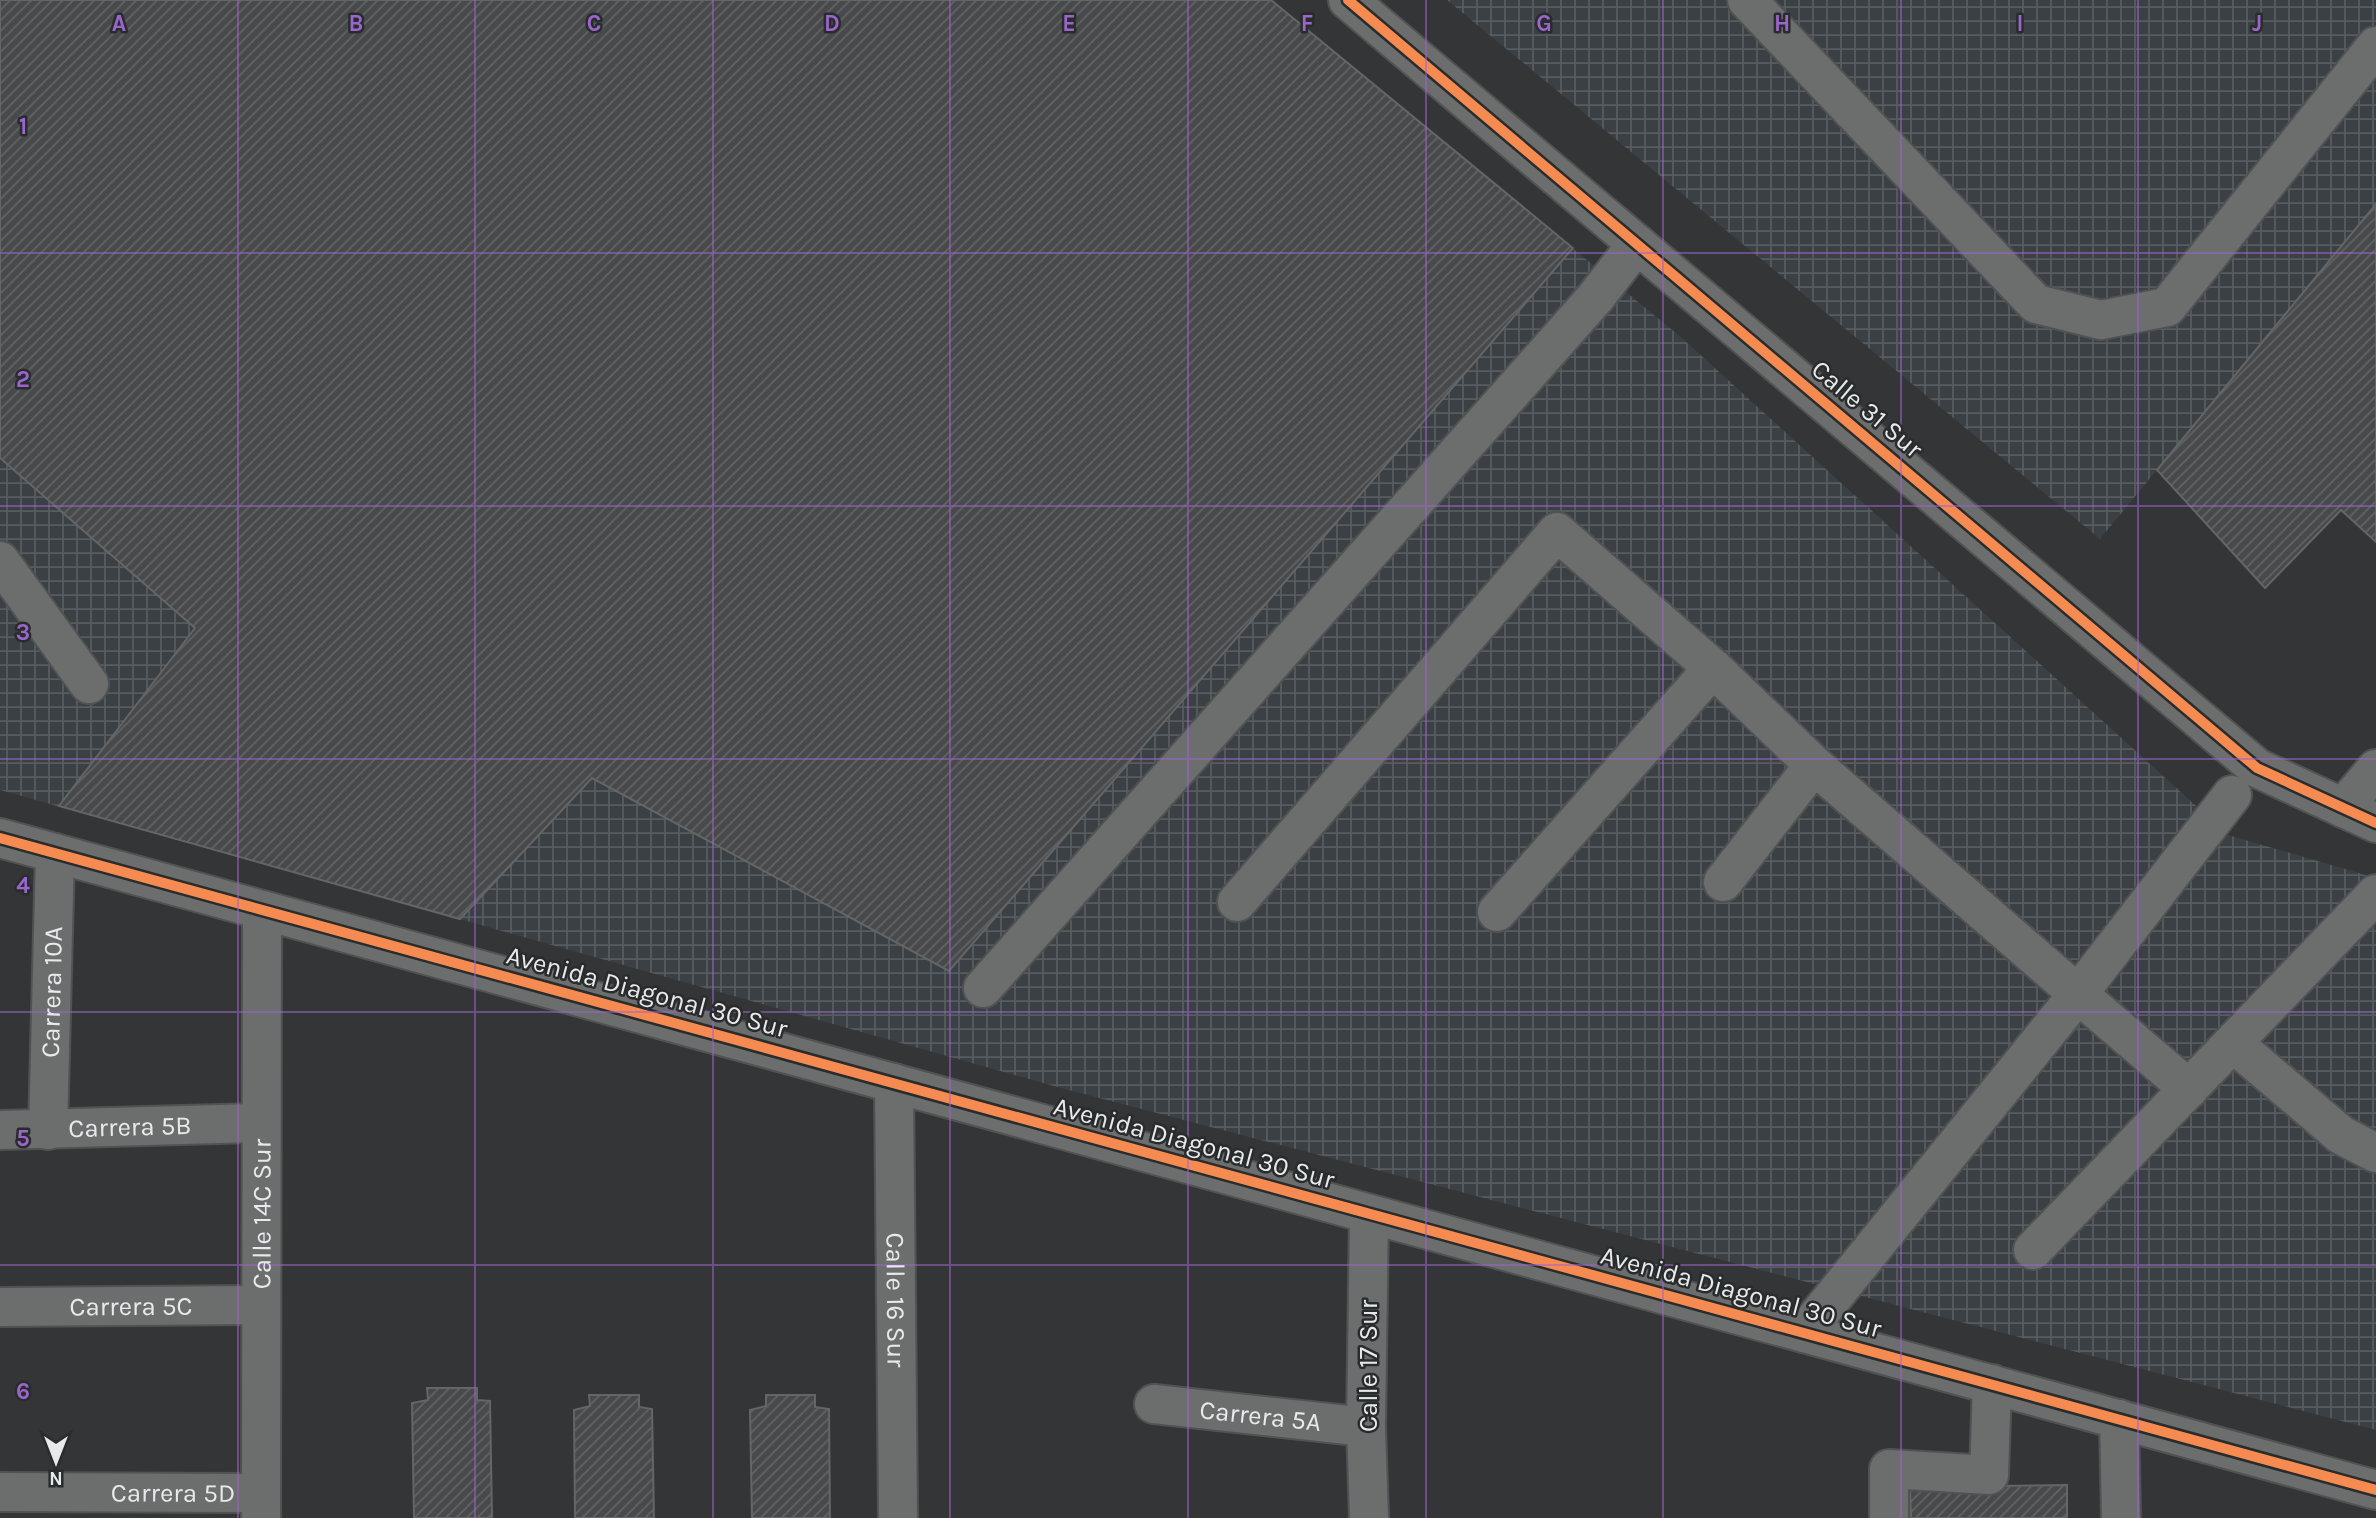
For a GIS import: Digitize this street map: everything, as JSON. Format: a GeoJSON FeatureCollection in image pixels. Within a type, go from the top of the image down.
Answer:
{"type":"FeatureCollection","features":[{"type":"Feature","properties":{"kind":"street","name":"Calle 31 Sur"},"geometry":{"type":"LineString","coordinates":[[1348,0],[2257,768],[2359,815]]}},
{"type":"Feature","properties":{"kind":"street"},"geometry":{"type":"LineString","coordinates":[[1747,0],[2036,304],[2101,320],[2167,307],[2376,46]]}},
{"type":"Feature","properties":{"kind":"street"},"geometry":{"type":"LineString","coordinates":[[983,988],[1595,298],[1637,244]]}},
{"type":"Feature","properties":{"kind":"street"},"geometry":{"type":"LineString","coordinates":[[1237,902],[1557,532],[1713,668],[1814,765],[2189,1089]]}},
{"type":"Feature","properties":{"kind":"street"},"geometry":{"type":"LineString","coordinates":[[0,561],[89,684]]}},
{"type":"Feature","properties":{"kind":"street"},"geometry":{"type":"LineString","coordinates":[[1497,912],[1713,668]]}},
{"type":"Feature","properties":{"kind":"street"},"geometry":{"type":"LineString","coordinates":[[1723,882],[1814,765]]}},
{"type":"Feature","properties":{"kind":"street"},"geometry":{"type":"LineString","coordinates":[[2359,815],[2376,769]]}},
{"type":"Feature","properties":{"kind":"street"},"geometry":{"type":"LineString","coordinates":[[1804,1333],[2078,994],[2232,795]]}},
{"type":"Feature","properties":{"kind":"street","name":"Avenida Diagonal 30 Sur"},"geometry":{"type":"LineString","coordinates":[[0,838],[2376,1490]]}},
{"type":"Feature","properties":{"kind":"street","name":"Carrera 10A"},"geometry":{"type":"LineString","coordinates":[[48,1130],[55,853]]}},
{"type":"Feature","properties":{"kind":"street"},"geometry":{"type":"LineString","coordinates":[[2033,1250],[2376,894]]}},
{"type":"Feature","properties":{"kind":"street","name":"Calle 14C Sur"},"geometry":{"type":"LineString","coordinates":[[261,1505],[262,910]]}},
{"type":"Feature","properties":{"kind":"street"},"geometry":{"type":"LineString","coordinates":[[2233,1043],[2341,1135],[2376,1153]]}},
{"type":"Feature","properties":{"kind":"street","name":"Calle 16 Sur"},"geometry":{"type":"LineString","coordinates":[[894,1083],[898,1518]]}},
{"type":"Feature","properties":{"kind":"street","name":"Carrera 5B"},"geometry":{"type":"LineString","coordinates":[[0,1130],[260,1123]]}},
{"type":"Feature","properties":{"kind":"street","name":"Calle 17 Sur"},"geometry":{"type":"LineString","coordinates":[[1369,1214],[1366,1427],[1369,1518]]}},
{"type":"Feature","properties":{"kind":"street","name":"Carrera 5C"},"geometry":{"type":"LineString","coordinates":[[0,1307],[261,1305]]}},
{"type":"Feature","properties":{"kind":"street"},"geometry":{"type":"LineString","coordinates":[[1889,1518],[1889,1469],[1989,1475],[1992,1384]]}},
{"type":"Feature","properties":{"kind":"street","name":"Carrera 5A"},"geometry":{"type":"LineString","coordinates":[[1154,1404],[1366,1427]]}},
{"type":"Feature","properties":{"kind":"street"},"geometry":{"type":"LineString","coordinates":[[2119,1419],[2122,1518]]}},
{"type":"Feature","properties":{"kind":"street","name":"Carrera 5D"},"geometry":{"type":"LineString","coordinates":[[0,1492],[261,1505]]}},
{"type":"Feature","properties":{"kind":"shaded area"},"geometry":{"type":"Polygon","coordinates":[[[0,0],[1271,0],[1682,338],[2228,835],[2376,878],[2376,1430],[1061,1088],[0,790],[0,0]]]}},
{"type":"Feature","properties":{"kind":"shaded area"},"geometry":{"type":"Polygon","coordinates":[[[1447,0],[2376,0],[2376,204],[2100,539],[1447,0]]]}},
{"type":"Feature","properties":{"kind":"building"},"geometry":{"type":"Polygon","coordinates":[[[0,0],[1271,0],[1573,248],[949,971],[592,778],[460,919],[59,806],[195,628],[0,458],[0,0]]]}},
{"type":"Feature","properties":{"kind":"building"},"geometry":{"type":"Polygon","coordinates":[[[2376,204],[2376,542],[2341,510],[2265,588],[2157,470],[2376,204]]]}},
{"type":"Feature","properties":{"kind":"building"},"geometry":{"type":"Polygon","coordinates":[[[427,1388],[477,1388],[477,1400],[490,1401],[492,1518],[414,1518],[412,1403],[428,1400],[427,1388]]]}},
{"type":"Feature","properties":{"kind":"building"},"geometry":{"type":"Polygon","coordinates":[[[589,1395],[639,1395],[639,1407],[652,1409],[654,1518],[575,1518],[574,1410],[590,1406],[589,1395]]]}},
{"type":"Feature","properties":{"kind":"building"},"geometry":{"type":"Polygon","coordinates":[[[766,1395],[815,1395],[815,1407],[829,1409],[830,1518],[752,1518],[750,1410],[766,1406],[766,1395]]]}},
{"type":"Feature","properties":{"kind":"building"},"geometry":{"type":"Polygon","coordinates":[[[2067,1485],[2067,1518],[1911,1518],[1910,1487],[2067,1485]]]}},
{"type":"Feature","properties":{"kind":"cycle path"},"geometry":{"type":"LineString","coordinates":[[1348,0],[2257,768],[2376,823]]}},
{"type":"Feature","properties":{"kind":"cycle path"},"geometry":{"type":"LineString","coordinates":[[0,838],[2376,1490]]}}]}
